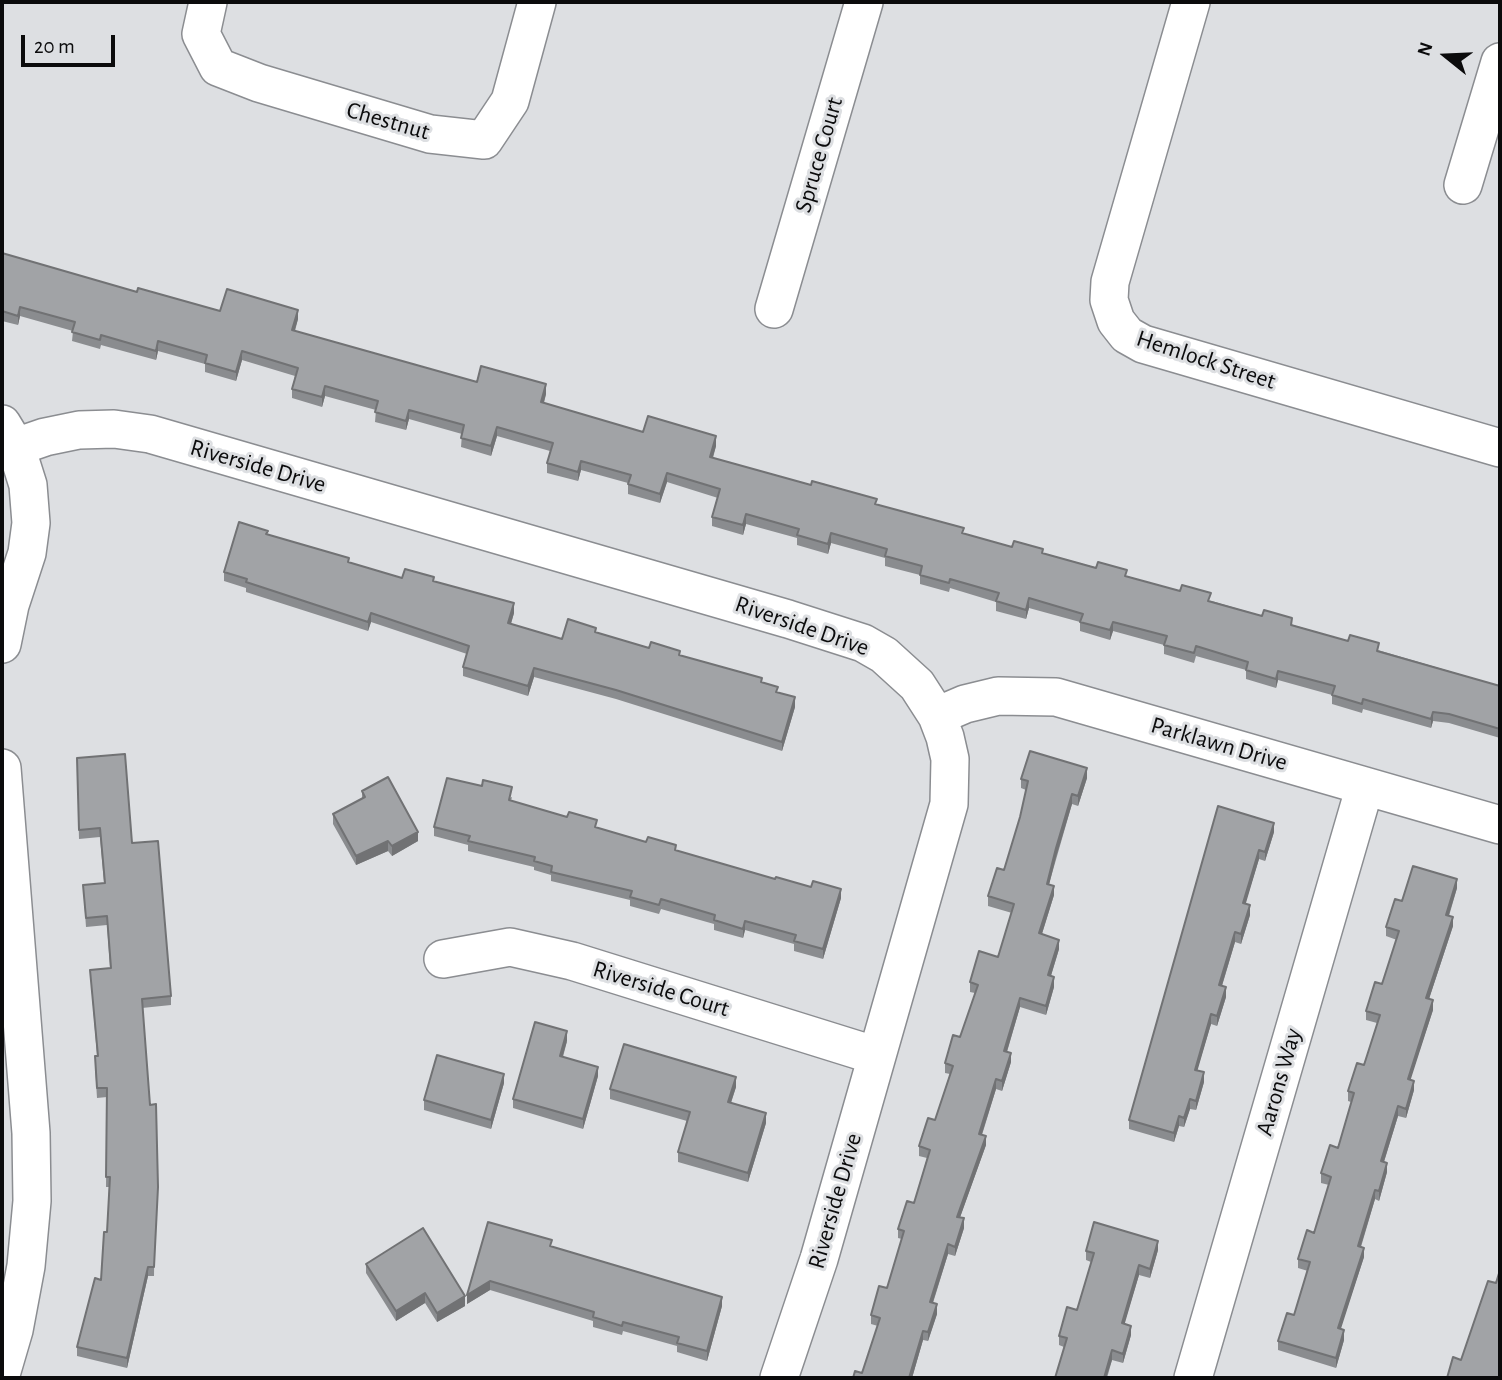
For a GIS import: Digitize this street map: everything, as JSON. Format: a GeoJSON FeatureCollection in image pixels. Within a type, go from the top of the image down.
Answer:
{"type":"FeatureCollection","features":[{"type":"Feature","properties":{"kind":"street","name":"Chestnut"},"geometry":{"type":"LineString","coordinates":[[208,2],[201,34],[218,67],[259,83],[430,135],[484,140],[510,101],[537,2]]}},
{"type":"Feature","properties":{"kind":"street","name":"Spruce Court"},"geometry":{"type":"LineString","coordinates":[[774,309],[864,2]]}},
{"type":"Feature","properties":{"kind":"street","name":"Hemlock Street"},"geometry":{"type":"LineString","coordinates":[[1191,2],[1110,282],[1109,300],[1116,321],[1127,335],[1143,344],[1500,448]]}},
{"type":"Feature","properties":{"kind":"street"},"geometry":{"type":"LineString","coordinates":[[1464,185],[1500,62]]}},
{"type":"Feature","properties":{"kind":"street","name":"Riverside Drive"},"geometry":{"type":"LineString","coordinates":[[9,436],[44,437],[79,430],[114,429],[150,434],[863,643],[884,655],[917,685],[937,716],[950,759],[949,804],[819,1259],[779,1378]]}},
{"type":"Feature","properties":{"kind":"street"},"geometry":{"type":"LineString","coordinates":[[2,644],[10,606],[27,553],[31,523],[29,485],[9,436]]}},
{"type":"Feature","properties":{"kind":"street","name":"Parklawn Drive"},"geometry":{"type":"LineString","coordinates":[[937,716],[998,696],[1056,697],[1500,825]]}},
{"type":"Feature","properties":{"kind":"street"},"geometry":{"type":"LineString","coordinates":[[2,768],[32,1174],[26,1266],[14,1330],[2,1371]]}},
{"type":"Feature","properties":{"kind":"street","name":"Aarons Way"},"geometry":{"type":"LineString","coordinates":[[1193,1378],[1365,786]]}},
{"type":"Feature","properties":{"kind":"street","name":"Riverside Court"},"geometry":{"type":"LineString","coordinates":[[443,959],[510,947],[572,961],[877,1056]]}},
{"type":"Feature","properties":{"kind":"building"},"geometry":{"type":"Polygon","coordinates":[[[2,253],[137,292],[138,288],[220,311],[227,289],[298,310],[292,330],[477,382],[481,366],[546,384],[541,402],[643,432],[648,416],[716,436],[710,457],[811,485],[812,481],[877,499],[875,504],[964,528],[962,533],[1012,547],[1014,541],[1043,549],[1042,553],[1096,568],[1098,562],[1127,570],[1125,576],[1180,591],[1182,585],[1211,593],[1208,601],[1262,616],[1264,610],[1292,618],[1291,625],[1348,641],[1350,635],[1379,643],[1377,651],[1500,686],[1500,729],[1449,714],[1433,712],[1431,719],[1363,699],[1362,704],[1332,695],[1335,686],[1278,671],[1276,679],[1246,670],[1248,662],[1196,646],[1194,653],[1164,645],[1167,636],[1113,622],[1110,630],[1080,622],[1083,614],[1029,598],[1026,610],[996,601],[999,593],[950,579],[949,583],[920,575],[922,566],[885,556],[887,549],[831,533],[828,544],[797,535],[799,529],[746,514],[743,525],[712,517],[720,489],[667,473],[660,494],[628,484],[631,475],[581,461],[578,472],[547,463],[553,443],[497,427],[491,446],[461,438],[464,425],[409,410],[406,421],[375,412],[378,401],[325,386],[322,397],[292,389],[298,368],[242,351],[236,372],[205,363],[207,355],[158,341],[156,351],[101,335],[100,340],[72,332],[75,322],[20,307],[18,316],[2,311],[2,253]]]}},
{"type":"Feature","properties":{"kind":"building"},"geometry":{"type":"Polygon","coordinates":[[[239,522],[268,531],[266,534],[349,558],[348,562],[402,578],[405,569],[434,577],[433,581],[514,603],[508,623],[562,639],[568,619],[596,628],[595,632],[649,648],[651,642],[680,651],[679,655],[762,678],[761,682],[778,687],[776,692],[795,697],[782,742],[616,690],[534,668],[528,686],[463,667],[469,646],[371,613],[368,622],[246,582],[247,579],[224,572],[239,522]]]}},
{"type":"Feature","properties":{"kind":"building"},"geometry":{"type":"Polygon","coordinates":[[[1030,751],[1087,768],[1078,796],[1072,794],[1047,884],[1054,886],[1039,933],[1059,940],[1048,975],[1054,977],[1046,1006],[1020,998],[1004,1051],[1011,1053],[1002,1081],[996,1079],[979,1134],[986,1136],[957,1217],[964,1218],[955,1247],[948,1244],[930,1302],[937,1304],[928,1332],[923,1331],[909,1378],[853,1378],[855,1371],[862,1373],[880,1318],[871,1315],[879,1286],[887,1288],[904,1231],[898,1229],[907,1201],[914,1203],[930,1150],[919,1146],[928,1118],[935,1120],[953,1066],[945,1063],[953,1035],[960,1037],[978,985],[970,982],[979,951],[998,957],[1014,904],[988,896],[997,868],[1004,870],[1020,817],[1028,781],[1021,779],[1030,751]]]}},
{"type":"Feature","properties":{"kind":"building"},"geometry":{"type":"Polygon","coordinates":[[[125,754],[132,843],[158,841],[171,996],[142,999],[150,1105],[156,1104],[158,1187],[154,1267],[148,1267],[127,1358],[77,1347],[95,1278],[101,1280],[110,1177],[106,1177],[107,1088],[97,1088],[95,1056],[98,1056],[90,970],[111,968],[107,916],[86,918],[83,885],[105,883],[100,828],[79,830],[77,758],[125,754]]]}},
{"type":"Feature","properties":{"kind":"building"},"geometry":{"type":"Polygon","coordinates":[[[388,777],[418,832],[392,846],[388,841],[356,856],[333,814],[365,797],[362,791],[388,777]]]}},
{"type":"Feature","properties":{"kind":"building"},"geometry":{"type":"Polygon","coordinates":[[[447,778],[482,786],[483,780],[512,787],[509,800],[567,817],[569,812],[597,820],[595,827],[646,842],[648,837],[676,845],[675,850],[775,879],[776,877],[811,887],[813,881],[841,889],[823,949],[794,941],[796,935],[745,921],[743,929],[714,920],[715,915],[661,899],[659,905],[630,897],[632,891],[551,872],[552,866],[534,861],[535,857],[468,841],[470,836],[434,827],[447,778]]]}},
{"type":"Feature","properties":{"kind":"building"},"geometry":{"type":"Polygon","coordinates":[[[1218,806],[1274,823],[1265,852],[1259,850],[1243,903],[1250,905],[1241,934],[1235,932],[1219,985],[1226,987],[1217,1016],[1211,1014],[1195,1070],[1204,1072],[1196,1101],[1190,1099],[1184,1118],[1179,1116],[1174,1133],[1129,1120],[1218,806]]]}},
{"type":"Feature","properties":{"kind":"building"},"geometry":{"type":"Polygon","coordinates":[[[1413,866],[1457,879],[1446,915],[1453,917],[1426,998],[1433,1000],[1408,1079],[1414,1081],[1406,1109],[1398,1106],[1381,1161],[1387,1163],[1379,1191],[1375,1190],[1358,1246],[1364,1248],[1338,1328],[1344,1330],[1336,1358],[1278,1341],[1287,1313],[1294,1315],[1310,1262],[1298,1259],[1307,1230],[1314,1233],[1331,1177],[1321,1173],[1330,1145],[1338,1148],[1354,1093],[1348,1091],[1357,1063],[1364,1065],[1380,1015],[1366,1011],[1375,982],[1382,984],[1399,931],[1386,927],[1395,899],[1402,901],[1413,866]]]}},
{"type":"Feature","properties":{"kind":"building"},"geometry":{"type":"Polygon","coordinates":[[[535,1022],[567,1031],[560,1056],[598,1067],[583,1119],[513,1099],[535,1022]]]}},
{"type":"Feature","properties":{"kind":"building"},"geometry":{"type":"Polygon","coordinates":[[[624,1044],[736,1077],[728,1102],[766,1113],[748,1173],[678,1152],[690,1112],[610,1089],[624,1044]]]}},
{"type":"Feature","properties":{"kind":"building"},"geometry":{"type":"Polygon","coordinates":[[[437,1055],[504,1074],[491,1120],[424,1100],[437,1055]]]}},
{"type":"Feature","properties":{"kind":"building"},"geometry":{"type":"Polygon","coordinates":[[[488,1222],[552,1240],[550,1246],[722,1297],[707,1351],[677,1343],[679,1337],[623,1322],[622,1326],[593,1317],[594,1312],[490,1281],[467,1295],[488,1222]]]}},
{"type":"Feature","properties":{"kind":"building"},"geometry":{"type":"Polygon","coordinates":[[[1094,1222],[1158,1241],[1150,1269],[1139,1265],[1122,1323],[1131,1326],[1123,1354],[1112,1350],[1104,1378],[1055,1378],[1067,1338],[1059,1336],[1067,1307],[1077,1310],[1094,1253],[1086,1251],[1094,1222]]]}},
{"type":"Feature","properties":{"kind":"building"},"geometry":{"type":"Polygon","coordinates":[[[423,1228],[465,1296],[437,1313],[425,1293],[396,1311],[366,1264],[423,1228]]]}},
{"type":"Feature","properties":{"kind":"building"},"geometry":{"type":"Polygon","coordinates":[[[1500,1270],[1500,1378],[1447,1378],[1453,1357],[1461,1360],[1488,1281],[1496,1283],[1500,1270]]]}}]}
